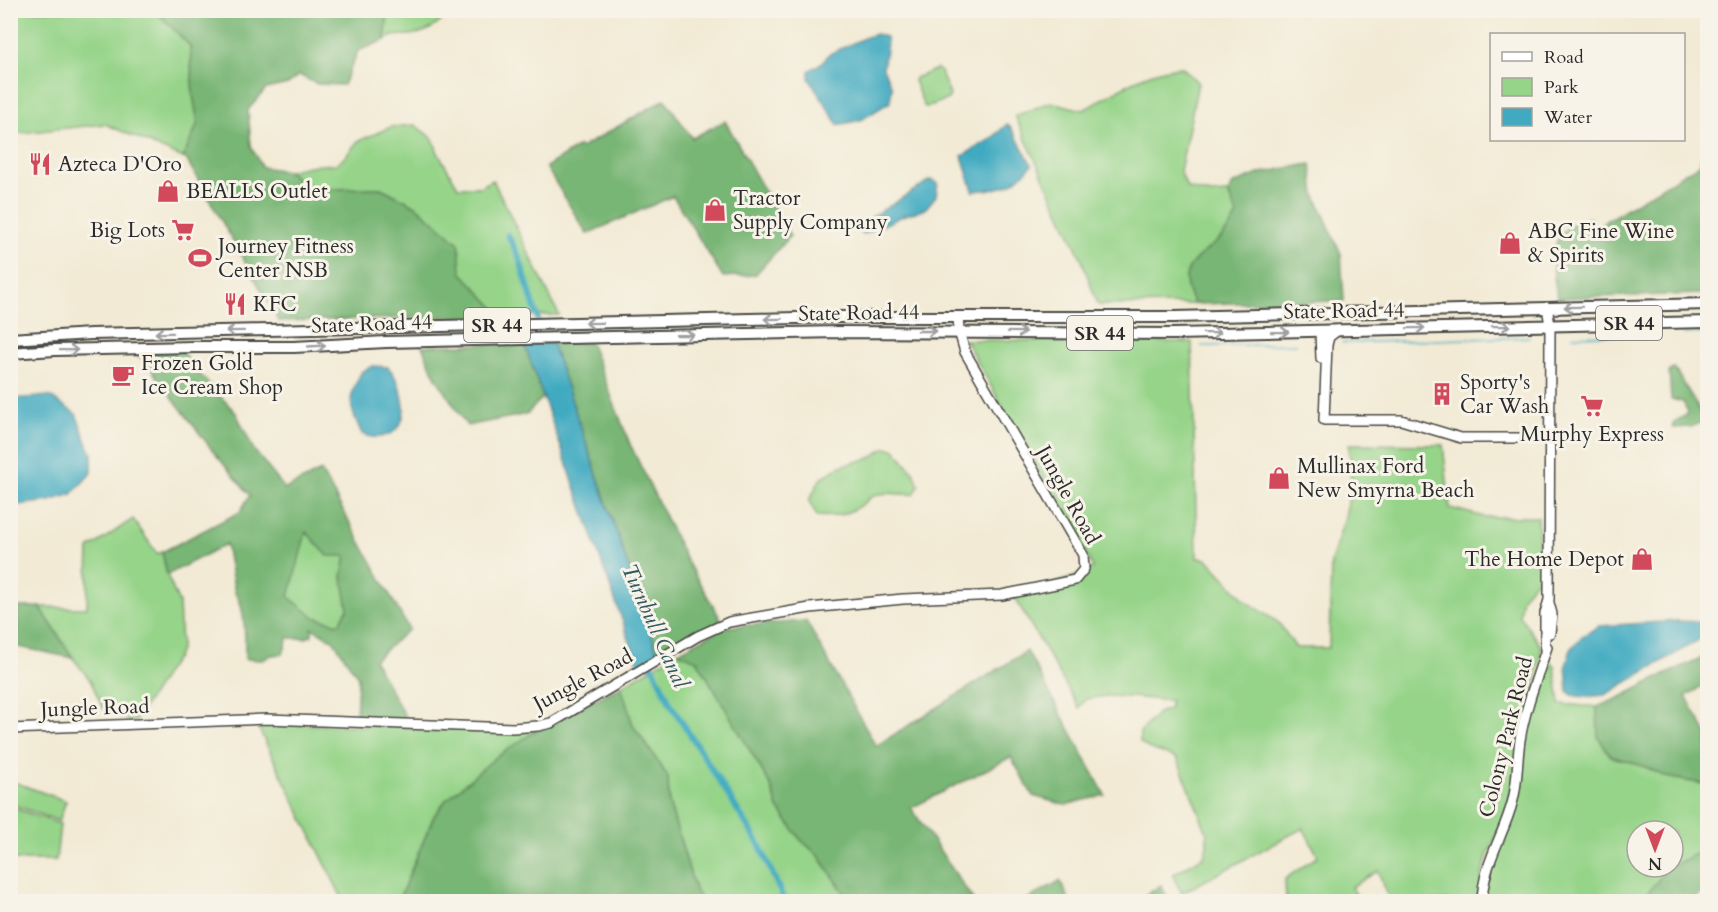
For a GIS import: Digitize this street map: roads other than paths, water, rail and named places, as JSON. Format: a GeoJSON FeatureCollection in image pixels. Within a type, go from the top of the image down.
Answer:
{"type":"FeatureCollection","features":[{"type":"Feature","properties":{"kind":"main road","name":"State Road 44"},"geometry":{"type":"LineString","coordinates":[[10,339],[91,334],[838,317],[1174,317],[1707,304]]}},
{"type":"Feature","properties":{"kind":"main road"},"geometry":{"type":"LineString","coordinates":[[1320,331],[1324,321],[1330,318],[1408,317],[1438,310]]}},
{"type":"Feature","properties":{"kind":"main road","name":"State Road 44"},"geometry":{"type":"LineString","coordinates":[[10,353],[838,332],[1174,334],[1707,322]]}},
{"type":"Feature","properties":{"kind":"main road"},"geometry":{"type":"LineString","coordinates":[[384,328],[386,342]]}},
{"type":"Feature","properties":{"kind":"street","name":"Colony Park Road"},"geometry":{"type":"LineString","coordinates":[[1482,902],[1485,874],[1490,856],[1513,800],[1523,724],[1545,650],[1545,613],[1549,600],[1550,438],[1550,325],[1547,308]]}},
{"type":"Feature","properties":{"kind":"street","name":"Jungle Road"},"geometry":{"type":"LineString","coordinates":[[10,729],[267,719],[513,728],[538,726],[551,723],[698,636],[729,622],[810,608],[884,601],[1002,595],[1069,582],[1080,576],[1084,569],[1083,555],[965,352],[958,331],[958,317]]}},
{"type":"Feature","properties":{"kind":"street"},"geometry":{"type":"LineString","coordinates":[[1338,330],[1329,337],[1327,345],[1324,420],[1401,420],[1461,438],[1550,438]]}},
{"type":"Feature","properties":{"kind":"street"},"geometry":{"type":"LineString","coordinates":[[1320,331],[1325,393]]}},
{"type":"Feature","properties":{"kind":"water"},"geometry":{"type":"Polygon","coordinates":[[[876,34],[886,37],[883,68],[892,87],[890,102],[861,120],[838,125],[809,78],[809,71],[824,61],[829,54],[876,34]]]}},
{"type":"Feature","properties":{"kind":"water"},"geometry":{"type":"Polygon","coordinates":[[[1007,124],[1032,165],[1018,179],[1006,186],[973,191],[962,156],[991,139],[1007,124]]]}},
{"type":"Feature","properties":{"kind":"water"},"geometry":{"type":"Polygon","coordinates":[[[930,180],[938,183],[936,196],[925,209],[905,215],[864,234],[860,231],[859,225],[930,180]]]}},
{"type":"Feature","properties":{"kind":"water"},"geometry":{"type":"Polygon","coordinates":[[[524,343],[552,343],[658,654],[638,665],[524,343]]]}},
{"type":"Feature","properties":{"kind":"water"},"geometry":{"type":"Polygon","coordinates":[[[373,366],[388,367],[399,385],[404,407],[399,427],[391,433],[378,437],[362,434],[351,402],[353,389],[362,371],[373,366]]]}},
{"type":"Feature","properties":{"kind":"water"},"geometry":{"type":"Polygon","coordinates":[[[49,396],[76,414],[92,455],[92,472],[72,494],[50,501],[11,506],[11,399],[49,396]]]}},
{"type":"Feature","properties":{"kind":"water"},"geometry":{"type":"Polygon","coordinates":[[[1676,621],[1707,622],[1707,635],[1605,695],[1584,697],[1572,695],[1568,691],[1566,665],[1571,649],[1582,636],[1599,626],[1676,621]]]}},
{"type":"Feature","properties":{"kind":"waterway"},"geometry":{"type":"LineString","coordinates":[[508,235],[519,257],[538,319]]}},
{"type":"Feature","properties":{"kind":"waterway"},"geometry":{"type":"LineString","coordinates":[[1683,334],[1703,333]]}},
{"type":"Feature","properties":{"kind":"waterway"},"geometry":{"type":"LineString","coordinates":[[1573,336],[1650,334]]}},
{"type":"Feature","properties":{"kind":"waterway"},"geometry":{"type":"LineString","coordinates":[[1342,343],[1530,337]]}},
{"type":"Feature","properties":{"kind":"waterway"},"geometry":{"type":"LineString","coordinates":[[1202,346],[1296,344]]}},
{"type":"Feature","properties":{"kind":"waterway","name":"Turnbull Canal"},"geometry":{"type":"LineString","coordinates":[[650,661],[670,703],[759,844],[785,902]]}},
{"type":"Feature","properties":{"kind":"place","name":"Azteca D'Oro"},"geometry":{"type":"Point","coordinates":[40,164]}},
{"type":"Feature","properties":{"kind":"place","name":"BEALLS Outlet"},"geometry":{"type":"Point","coordinates":[168,191]}},
{"type":"Feature","properties":{"kind":"place","name":"Tractor Supply Company"},"geometry":{"type":"Point","coordinates":[715,210]}},
{"type":"Feature","properties":{"kind":"place","name":"Big Lots"},"geometry":{"type":"Point","coordinates":[183,230]}},
{"type":"Feature","properties":{"kind":"place","name":"ABC Fine Wine & Spirits"},"geometry":{"type":"Point","coordinates":[1510,243]}},
{"type":"Feature","properties":{"kind":"place","name":"Journey Fitness Center NSB"},"geometry":{"type":"Point","coordinates":[200,258]}},
{"type":"Feature","properties":{"kind":"place","name":"KFC"},"geometry":{"type":"Point","coordinates":[235,304]}},
{"type":"Feature","properties":{"kind":"place","name":"Frozen Gold Ice Cream Shop"},"geometry":{"type":"Point","coordinates":[123,375]}},
{"type":"Feature","properties":{"kind":"place","name":"Sporty's Car Wash"},"geometry":{"type":"Point","coordinates":[1442,394]}},
{"type":"Feature","properties":{"kind":"place","name":"Murphy Express"},"geometry":{"type":"Point","coordinates":[1592,406]}},
{"type":"Feature","properties":{"kind":"place","name":"Mullinax Ford New Smyrna Beach"},"geometry":{"type":"Point","coordinates":[1279,478]}},
{"type":"Feature","properties":{"kind":"place","name":"The Home Depot"},"geometry":{"type":"Point","coordinates":[1642,559]}}]}
